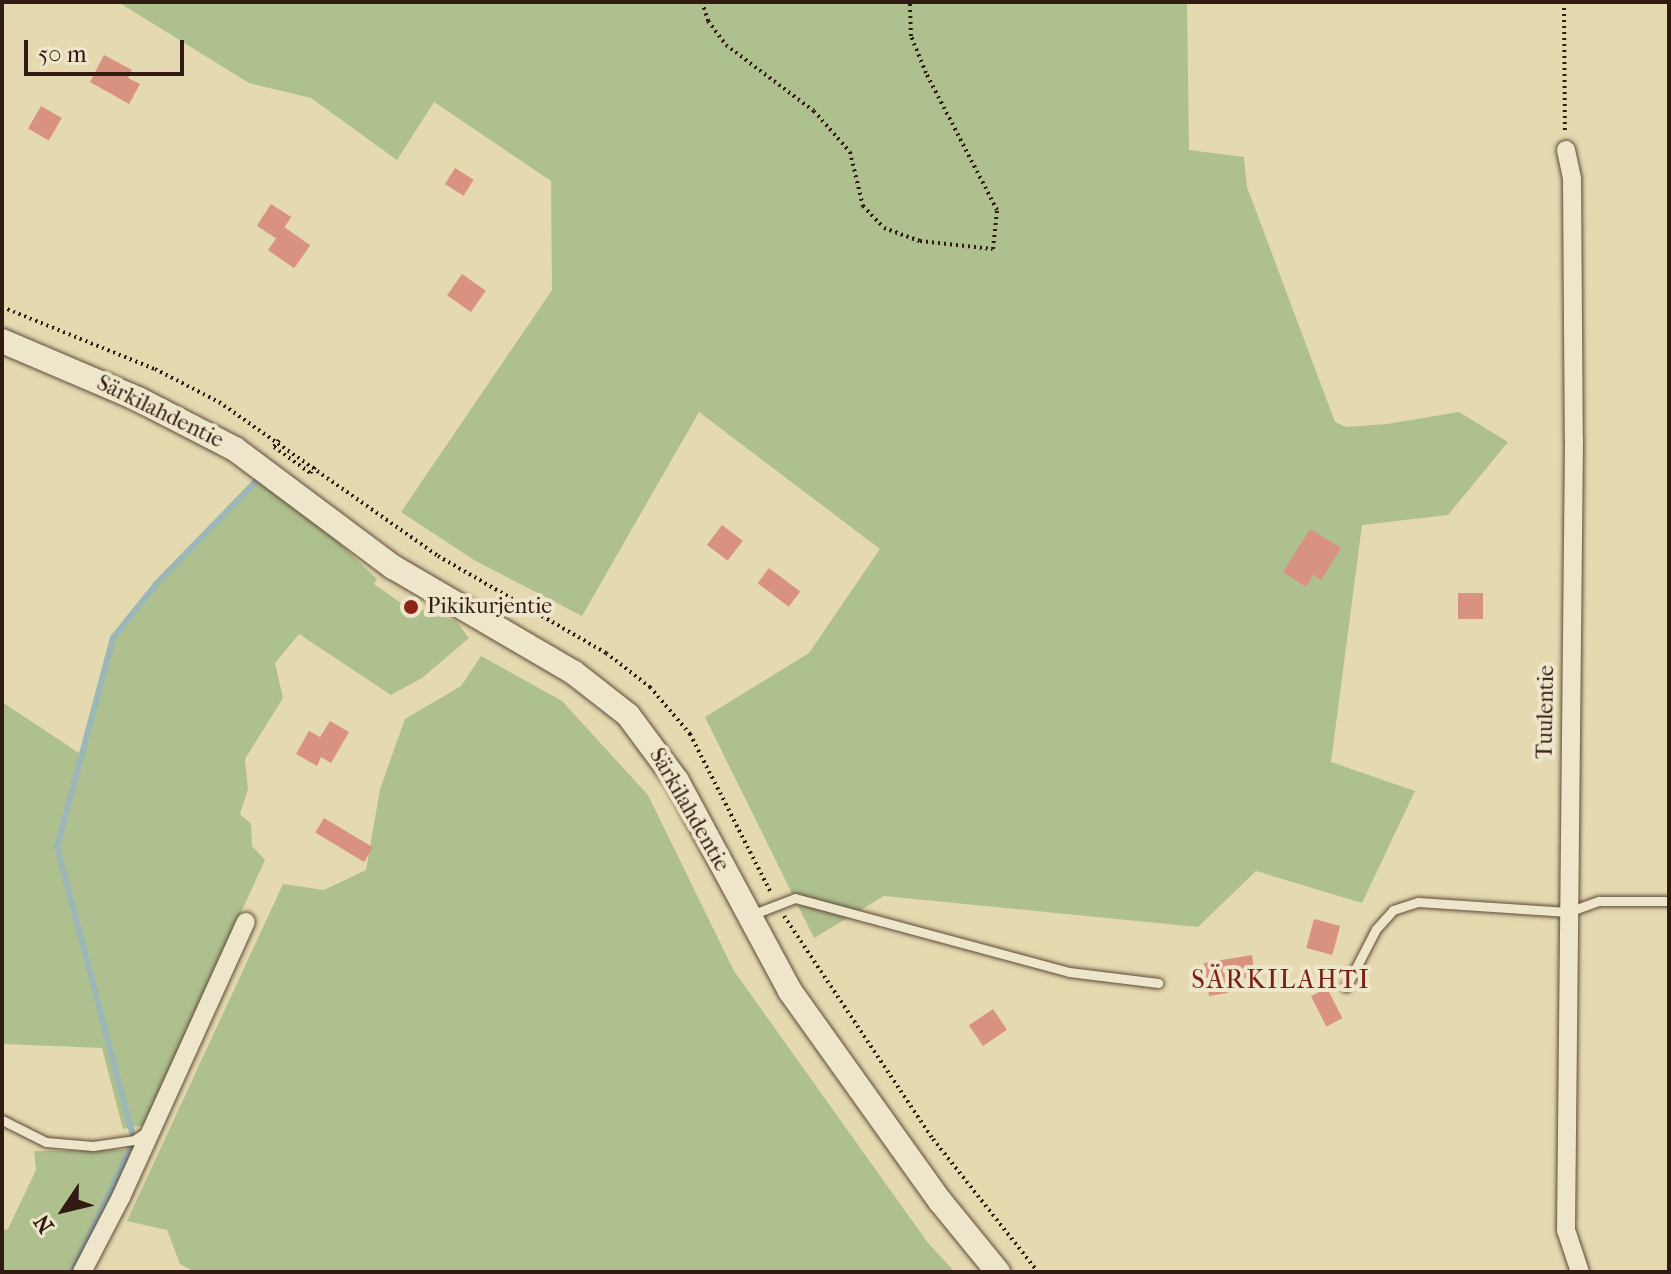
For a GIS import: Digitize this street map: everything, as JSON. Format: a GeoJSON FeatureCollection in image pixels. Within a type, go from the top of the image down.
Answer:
{"type":"FeatureCollection","features":[{"type":"Feature","properties":{"kind":"street","name":"Tuulentie"},"geometry":{"type":"LineString","coordinates":[[1566,150],[1572,179],[1574,425],[1566,1230],[1573,1262],[1580,1272]]}},
{"type":"Feature","properties":{"kind":"street","name":"Särkilahdentie"},"geometry":{"type":"LineString","coordinates":[[2,341],[138,399],[235,449],[393,567],[600,691],[661,757],[704,828],[746,917],[824,1042],[998,1272]]}},
{"type":"Feature","properties":{"kind":"street"},"geometry":{"type":"LineString","coordinates":[[82,1272],[246,922]]}},
{"type":"Feature","properties":{"kind":"lane"},"geometry":{"type":"LineString","coordinates":[[746,917],[776,902],[795,898],[1069,972],[1158,983]]}},
{"type":"Feature","properties":{"kind":"lane"},"geometry":{"type":"LineString","coordinates":[[1346,987],[1376,929],[1393,910],[1418,902],[1568,912],[1599,901],[1669,901]]}},
{"type":"Feature","properties":{"kind":"lane"},"geometry":{"type":"LineString","coordinates":[[2,1120],[46,1142],[93,1146],[134,1140],[152,1128]]}},
{"type":"Feature","properties":{"kind":"path"},"geometry":{"type":"LineString","coordinates":[[702,2],[708,21],[726,45],[814,111],[850,152],[863,206],[884,228],[920,241],[993,249],[997,210],[911,36],[910,2]]}},
{"type":"Feature","properties":{"kind":"path"},"geometry":{"type":"LineString","coordinates":[[1564,2],[1566,150]]}},
{"type":"Feature","properties":{"kind":"path"},"geometry":{"type":"LineString","coordinates":[[2,307],[155,369],[279,440],[426,548],[569,630],[650,687],[707,761],[776,902],[933,1139],[1038,1272]]}},
{"type":"Feature","properties":{"kind":"path"},"geometry":{"type":"LineString","coordinates":[[279,440],[274,447],[310,473],[316,466]]}},
{"type":"Feature","properties":{"kind":"green space"},"geometry":{"type":"Polygon","coordinates":[[[118,2],[1187,2],[1189,150],[1244,157],[1247,187],[1335,422],[1346,427],[1387,424],[1459,412],[1508,442],[1448,515],[1362,525],[1331,762],[1415,791],[1362,903],[1256,871],[1198,927],[884,896],[814,938],[705,717],[809,653],[880,549],[699,412],[582,616],[474,560],[401,512],[552,290],[551,181],[434,102],[397,160],[311,98],[249,83],[118,2]]]}},
{"type":"Feature","properties":{"kind":"green space"},"geometry":{"type":"Polygon","coordinates":[[[258,479],[330,534],[377,579],[374,584],[414,612],[417,608],[456,621],[469,638],[422,678],[391,695],[299,634],[275,663],[283,698],[245,759],[248,789],[240,814],[251,824],[252,846],[265,860],[144,1125],[123,1129],[102,1048],[2,1044],[2,702],[82,755],[113,638],[157,583],[258,479]]]}},
{"type":"Feature","properties":{"kind":"green space"},"geometry":{"type":"Polygon","coordinates":[[[481,656],[562,701],[648,795],[734,971],[928,1243],[955,1272],[194,1272],[180,1264],[167,1230],[127,1221],[283,884],[324,890],[366,870],[380,789],[405,719],[461,686],[481,656]]]}},
{"type":"Feature","properties":{"kind":"green space"},"geometry":{"type":"Polygon","coordinates":[[[130,1150],[72,1272],[2,1272],[2,1230],[8,1229],[36,1170],[34,1151],[130,1150]]]}},
{"type":"Feature","properties":{"kind":"building"},"geometry":{"type":"Polygon","coordinates":[[[104,55],[132,70],[128,78],[140,84],[129,104],[90,82],[104,55]]]}},
{"type":"Feature","properties":{"kind":"building"},"geometry":{"type":"Polygon","coordinates":[[[41,106],[62,118],[49,141],[28,129],[41,106]]]}},
{"type":"Feature","properties":{"kind":"building"},"geometry":{"type":"Polygon","coordinates":[[[455,168],[474,180],[464,196],[445,184],[455,168]]]}},
{"type":"Feature","properties":{"kind":"building"},"geometry":{"type":"Polygon","coordinates":[[[271,204],[291,217],[277,239],[257,226],[271,204]]]}},
{"type":"Feature","properties":{"kind":"building"},"geometry":{"type":"Polygon","coordinates":[[[284,227],[310,245],[294,268],[268,250],[284,227]]]}},
{"type":"Feature","properties":{"kind":"building"},"geometry":{"type":"Polygon","coordinates":[[[462,274],[486,291],[471,312],[447,295],[462,274]]]}},
{"type":"Feature","properties":{"kind":"building"},"geometry":{"type":"Polygon","coordinates":[[[722,525],[743,541],[728,561],[707,545],[722,525]]]}},
{"type":"Feature","properties":{"kind":"building"},"geometry":{"type":"Polygon","coordinates":[[[1310,529],[1341,548],[1321,580],[1313,575],[1306,587],[1283,572],[1310,529]]]}},
{"type":"Feature","properties":{"kind":"building"},"geometry":{"type":"Polygon","coordinates":[[[769,568],[800,591],[789,607],[758,583],[769,568]]]}},
{"type":"Feature","properties":{"kind":"building"},"geometry":{"type":"Polygon","coordinates":[[[1458,593],[1483,593],[1483,619],[1458,619],[1458,593]]]}},
{"type":"Feature","properties":{"kind":"building"},"geometry":{"type":"Polygon","coordinates":[[[330,721],[349,732],[331,763],[321,757],[317,766],[296,754],[309,731],[320,737],[330,721]]]}},
{"type":"Feature","properties":{"kind":"building"},"geometry":{"type":"Polygon","coordinates":[[[324,818],[373,847],[364,862],[315,833],[324,818]]]}},
{"type":"Feature","properties":{"kind":"building"},"geometry":{"type":"Polygon","coordinates":[[[1314,919],[1340,926],[1332,955],[1306,948],[1314,919]]]}},
{"type":"Feature","properties":{"kind":"building"},"geometry":{"type":"Polygon","coordinates":[[[1252,955],[1255,976],[1227,981],[1228,993],[1209,996],[1204,963],[1252,955]]]}},
{"type":"Feature","properties":{"kind":"building"},"geometry":{"type":"Polygon","coordinates":[[[1327,988],[1342,1018],[1326,1026],[1311,996],[1327,988]]]}},
{"type":"Feature","properties":{"kind":"building"},"geometry":{"type":"Polygon","coordinates":[[[993,1009],[1007,1030],[983,1046],[969,1025],[993,1009]]]}},
{"type":"Feature","properties":{"kind":"waterway"},"geometry":{"type":"LineString","coordinates":[[72,1272],[134,1140],[57,847],[113,638],[157,583],[258,479]]}},
{"type":"Feature","properties":{"kind":"place","name":"Pikikurjentie"},"geometry":{"type":"Point","coordinates":[411,607]}},
{"type":"Feature","properties":{"kind":"district","name":"SÄRKILAHTI"},"geometry":{"type":"Point","coordinates":[1281,980]}}]}
